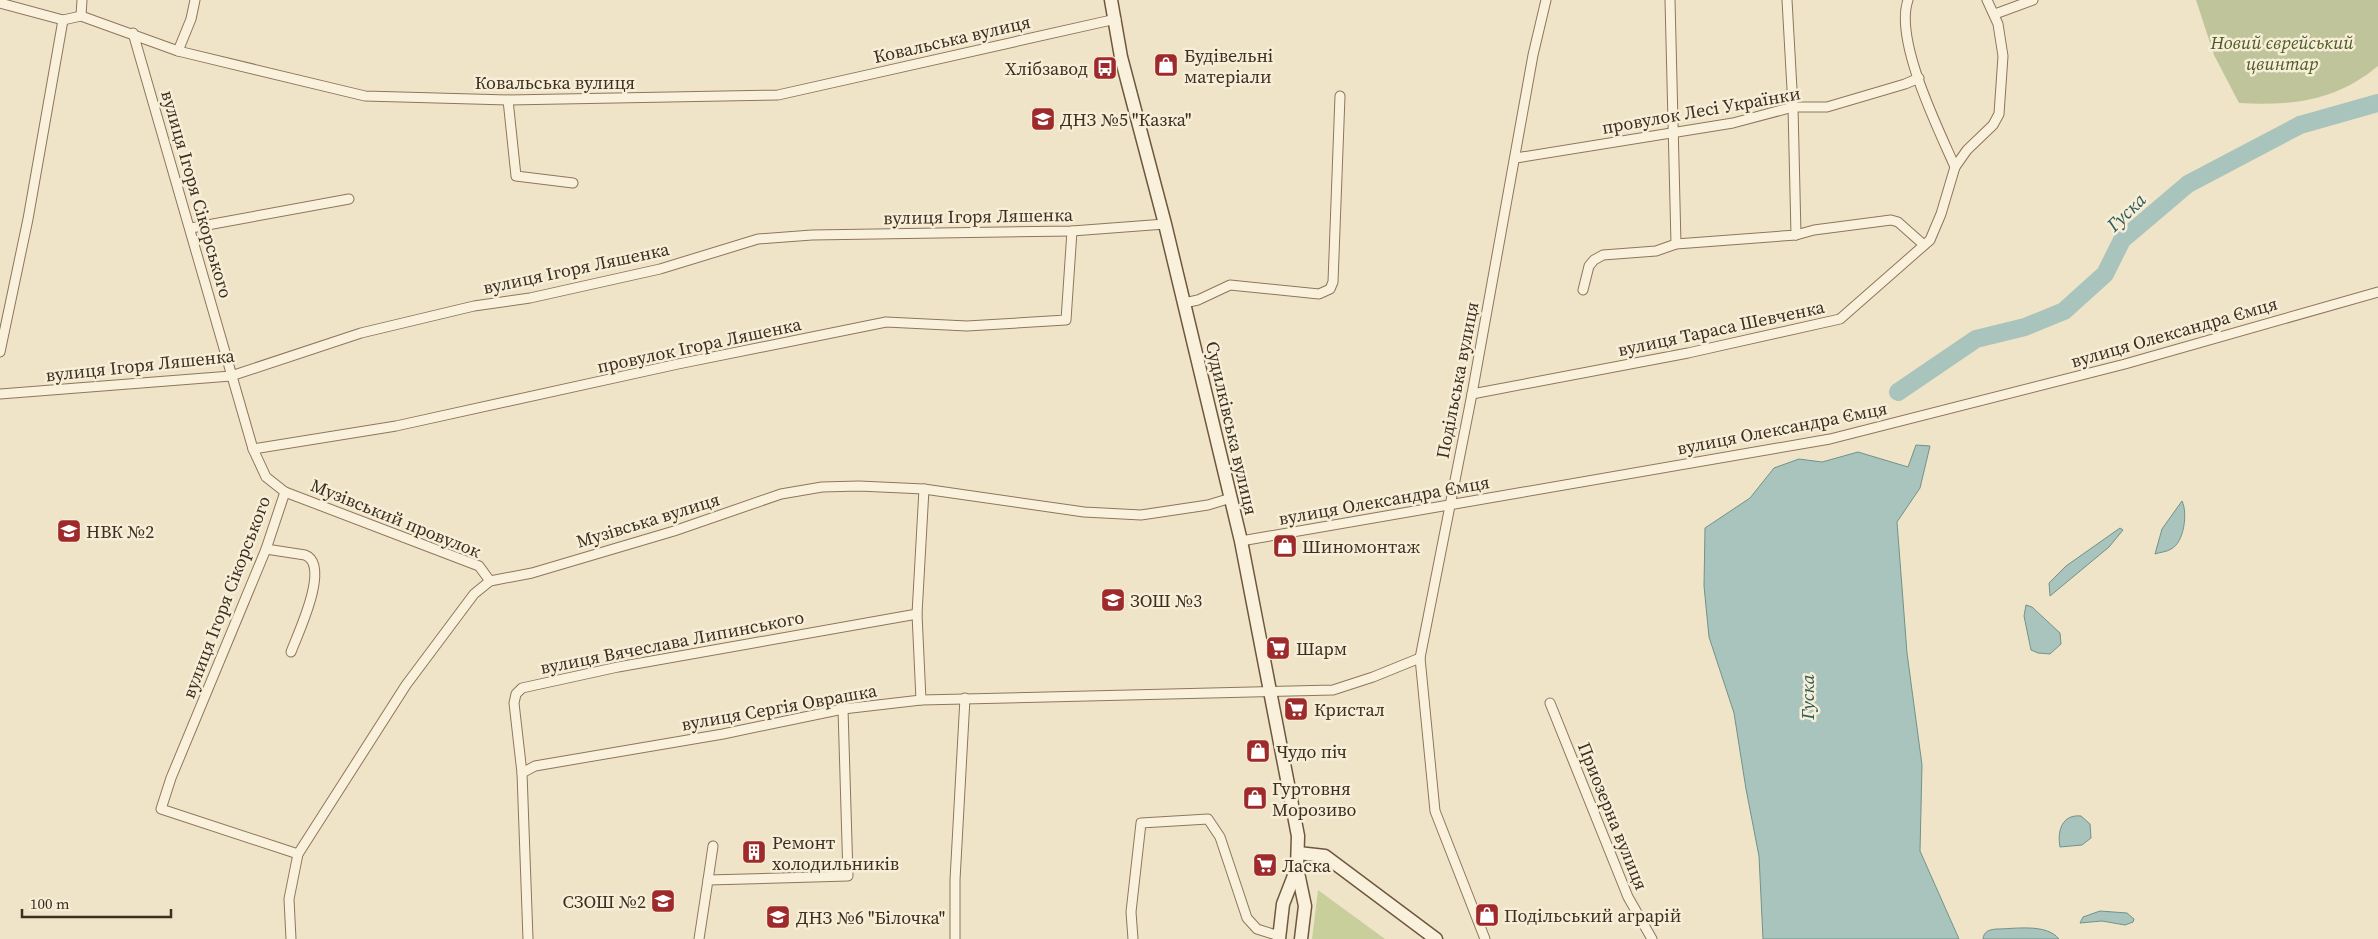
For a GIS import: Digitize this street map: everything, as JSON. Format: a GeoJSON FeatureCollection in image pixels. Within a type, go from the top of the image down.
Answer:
{"type":"FeatureCollection","features":[{"type":"Feature","properties":{"kind":"main road","name":"Судилківська вулиця"},"geometry":{"type":"LineString","coordinates":[[1111,0],[1116,19],[1121,57],[1165,224],[1242,541],[1298,836],[1297,868],[1305,906],[1301,939]]}},
{"type":"Feature","properties":{"kind":"main road"},"geometry":{"type":"LineString","coordinates":[[1298,853],[1325,856],[1436,939]]}},
{"type":"Feature","properties":{"kind":"main road","name":"Судилківська вулиця"},"geometry":{"type":"LineString","coordinates":[[1279,938],[1283,904],[1297,868]]}},
{"type":"Feature","properties":{"kind":"street"},"geometry":{"type":"LineString","coordinates":[[0,3],[63,20],[81,16],[82,0]]}},
{"type":"Feature","properties":{"kind":"street"},"geometry":{"type":"LineString","coordinates":[[178,52],[191,19],[194,0]]}},
{"type":"Feature","properties":{"kind":"street","name":"Подільська вулиця"},"geometry":{"type":"LineString","coordinates":[[1485,939],[1435,811],[1420,658],[1448,505],[1472,394],[1516,158],[1533,54],[1546,0]]}},
{"type":"Feature","properties":{"kind":"street"},"geometry":{"type":"LineString","coordinates":[[1670,0],[1676,244]]}},
{"type":"Feature","properties":{"kind":"street"},"geometry":{"type":"LineString","coordinates":[[1787,0],[1793,107],[1796,235]]}},
{"type":"Feature","properties":{"kind":"street"},"geometry":{"type":"LineString","coordinates":[[1908,0],[1904,26],[1919,78],[1955,167]]}},
{"type":"Feature","properties":{"kind":"street","name":"вулиця Тараса Шевченка"},"geometry":{"type":"LineString","coordinates":[[1472,394],[1688,353],[1840,320],[1930,240],[1937,225],[1955,167],[1967,150],[1994,125],[1999,114],[2003,56],[1995,14],[1987,0]]}},
{"type":"Feature","properties":{"kind":"street"},"geometry":{"type":"LineString","coordinates":[[1995,14],[2033,0]]}},
{"type":"Feature","properties":{"kind":"street","name":"Ковальська вулиця"},"geometry":{"type":"LineString","coordinates":[[81,16],[133,33],[178,52],[365,96],[508,100],[778,95],[1116,19]]}},
{"type":"Feature","properties":{"kind":"street"},"geometry":{"type":"LineString","coordinates":[[0,352],[28,219],[63,20]]}},
{"type":"Feature","properties":{"kind":"street","name":"вулиця Ігоря Сікорського"},"geometry":{"type":"LineString","coordinates":[[133,33],[191,228],[253,449],[266,477],[285,492],[266,549],[171,778],[161,809],[298,854]]}},
{"type":"Feature","properties":{"kind":"street","name":"провулок Лесі Українки"},"geometry":{"type":"LineString","coordinates":[[1516,158],[1741,121],[1793,107],[1827,107],[1905,84],[1919,78]]}},
{"type":"Feature","properties":{"kind":"street"},"geometry":{"type":"LineString","coordinates":[[1184,303],[1198,300],[1230,284],[1319,294],[1330,289],[1333,282],[1340,96]]}},
{"type":"Feature","properties":{"kind":"street"},"geometry":{"type":"LineString","coordinates":[[508,100],[516,176],[573,183]]}},
{"type":"Feature","properties":{"kind":"street"},"geometry":{"type":"LineString","coordinates":[[191,228],[349,199]]}},
{"type":"Feature","properties":{"kind":"street"},"geometry":{"type":"LineString","coordinates":[[1583,290],[1589,266],[1598,256],[1656,251],[1676,244],[1796,235],[1814,230],[1891,220],[1898,222],[1924,246]]}},
{"type":"Feature","properties":{"kind":"street","name":"вулиця Ігоря Ляшенка"},"geometry":{"type":"LineString","coordinates":[[0,394],[231,376],[361,333],[474,306],[530,298],[660,269],[758,239],[812,235],[1072,231],[1165,224]]}},
{"type":"Feature","properties":{"kind":"street","name":"провулок Ігора Ляшенка"},"geometry":{"type":"LineString","coordinates":[[253,449],[396,426],[678,364],[886,322],[967,326],[1066,320],[1072,231]]}},
{"type":"Feature","properties":{"kind":"street","name":"вулиця Олександра Ємця"},"geometry":{"type":"LineString","coordinates":[[1242,541],[1830,439],[2125,364],[2378,292]]}},
{"type":"Feature","properties":{"kind":"street","name":"Музівська вулиця"},"geometry":{"type":"LineString","coordinates":[[490,581],[532,573],[674,531],[781,494],[843,486],[924,489],[1084,512],[1141,515],[1208,505],[1231,498]]}},
{"type":"Feature","properties":{"kind":"street"},"geometry":{"type":"LineString","coordinates":[[921,700],[917,614],[924,489]]}},
{"type":"Feature","properties":{"kind":"street","name":"Музівський провулок"},"geometry":{"type":"LineString","coordinates":[[285,492],[479,566],[490,581]]}},
{"type":"Feature","properties":{"kind":"street"},"geometry":{"type":"LineString","coordinates":[[266,549],[305,555],[311,557],[315,565],[316,575],[312,596],[292,652]]}},
{"type":"Feature","properties":{"kind":"street"},"geometry":{"type":"LineString","coordinates":[[291,939],[289,899],[298,854],[406,685],[474,594],[490,581]]}},
{"type":"Feature","properties":{"kind":"street","name":"вулиця Вячеслава Липинського"},"geometry":{"type":"LineString","coordinates":[[522,773],[514,702],[516,694],[522,688],[618,666],[917,614]]}},
{"type":"Feature","properties":{"kind":"street","name":"вулиця Сергія Оврашка"},"geometry":{"type":"LineString","coordinates":[[522,773],[535,766],[723,734],[843,709],[921,700],[965,698],[1271,693],[1333,690],[1373,677],[1420,658]]}},
{"type":"Feature","properties":{"kind":"street"},"geometry":{"type":"LineString","coordinates":[[955,939],[955,880],[965,698]]}},
{"type":"Feature","properties":{"kind":"street","name":"Приозерна вулиця"},"geometry":{"type":"LineString","coordinates":[[1550,703],[1628,897],[1652,939]]}},
{"type":"Feature","properties":{"kind":"street"},"geometry":{"type":"LineString","coordinates":[[708,880],[848,876],[843,709]]}},
{"type":"Feature","properties":{"kind":"street"},"geometry":{"type":"LineString","coordinates":[[522,773],[528,939]]}},
{"type":"Feature","properties":{"kind":"street"},"geometry":{"type":"LineString","coordinates":[[1133,939],[1131,912],[1141,823],[1208,819],[1220,837],[1246,918],[1257,929],[1279,938]]}},
{"type":"Feature","properties":{"kind":"street"},"geometry":{"type":"LineString","coordinates":[[699,939],[713,846]]}},
{"type":"Feature","properties":{"kind":"green space","name":"Новий єврейський цвинтар"},"geometry":{"type":"Polygon","coordinates":[[[2196,0],[2378,0],[2378,66],[2346,87],[2313,99],[2277,103],[2239,103],[2214,55],[2196,0]]]}},
{"type":"Feature","properties":{"kind":"green space"},"geometry":{"type":"Polygon","coordinates":[[[1318,890],[1385,939],[1312,939],[1318,890]]]}},
{"type":"Feature","properties":{"kind":"water"},"geometry":{"type":"Polygon","coordinates":[[[1916,445],[1930,446],[1920,488],[1897,522],[1907,653],[1922,765],[1920,851],[1959,939],[1763,939],[1759,856],[1734,713],[1709,637],[1704,586],[1705,528],[1750,498],[1774,468],[1799,459],[1822,462],[1858,452],[1908,467],[1916,445]]]}},
{"type":"Feature","properties":{"kind":"water"},"geometry":{"type":"Polygon","coordinates":[[[2182,501],[2185,520],[2179,541],[2169,550],[2155,554],[2162,529],[2182,501]]]}},
{"type":"Feature","properties":{"kind":"water"},"geometry":{"type":"Polygon","coordinates":[[[2120,528],[2123,530],[2109,547],[2050,596],[2049,583],[2066,566],[2120,528]]]}},
{"type":"Feature","properties":{"kind":"water"},"geometry":{"type":"Polygon","coordinates":[[[2026,605],[2032,607],[2060,633],[2061,644],[2050,654],[2031,650],[2024,616],[2026,605]]]}},
{"type":"Feature","properties":{"kind":"water"},"geometry":{"type":"Polygon","coordinates":[[[2081,816],[2090,824],[2091,838],[2082,845],[2060,847],[2059,835],[2062,825],[2069,818],[2081,816]]]}},
{"type":"Feature","properties":{"kind":"water"},"geometry":{"type":"Polygon","coordinates":[[[2100,911],[2127,913],[2134,919],[2133,922],[2125,925],[2102,921],[2080,923],[2083,917],[2100,911]]]}},
{"type":"Feature","properties":{"kind":"water"},"geometry":{"type":"Polygon","coordinates":[[[1996,929],[2038,929],[2053,934],[2059,939],[1983,939],[1987,931],[1996,929]]]}},
{"type":"Feature","properties":{"kind":"waterway","name":"Гуска"},"geometry":{"type":"LineString","coordinates":[[1898,392],[1976,339],[2025,327],[2064,311],[2105,274],[2122,240],[2188,184],[2300,125],[2378,103]]}},
{"type":"Feature","properties":{"kind":"place","name":"Будівельні матеріали"},"geometry":{"type":"Point","coordinates":[1166,65]}},
{"type":"Feature","properties":{"kind":"place","name":"Хлібзавод"},"geometry":{"type":"Point","coordinates":[1105,68]}},
{"type":"Feature","properties":{"kind":"place","name":"ДНЗ №5 \"Казка\""},"geometry":{"type":"Point","coordinates":[1043,119]}},
{"type":"Feature","properties":{"kind":"place","name":"НВК №2"},"geometry":{"type":"Point","coordinates":[69,531]}},
{"type":"Feature","properties":{"kind":"place","name":"Шиномонтаж"},"geometry":{"type":"Point","coordinates":[1285,546]}},
{"type":"Feature","properties":{"kind":"place","name":"ЗОШ №3"},"geometry":{"type":"Point","coordinates":[1113,600]}},
{"type":"Feature","properties":{"kind":"place","name":"Шарм"},"geometry":{"type":"Point","coordinates":[1278,648]}},
{"type":"Feature","properties":{"kind":"place","name":"Кристал"},"geometry":{"type":"Point","coordinates":[1296,709]}},
{"type":"Feature","properties":{"kind":"place","name":"Чудо піч"},"geometry":{"type":"Point","coordinates":[1258,751]}},
{"type":"Feature","properties":{"kind":"place","name":"Гуртовня Морозиво"},"geometry":{"type":"Point","coordinates":[1255,798]}},
{"type":"Feature","properties":{"kind":"place","name":"Ремонт холодильників"},"geometry":{"type":"Point","coordinates":[754,852]}},
{"type":"Feature","properties":{"kind":"place","name":"Ласка"},"geometry":{"type":"Point","coordinates":[1265,865]}},
{"type":"Feature","properties":{"kind":"place","name":"СЗОШ №2"},"geometry":{"type":"Point","coordinates":[663,901]}},
{"type":"Feature","properties":{"kind":"place","name":"Подільський аграрій"},"geometry":{"type":"Point","coordinates":[1487,915]}},
{"type":"Feature","properties":{"kind":"place","name":"ДНЗ №6 \"Білочка\""},"geometry":{"type":"Point","coordinates":[778,917]}}]}
